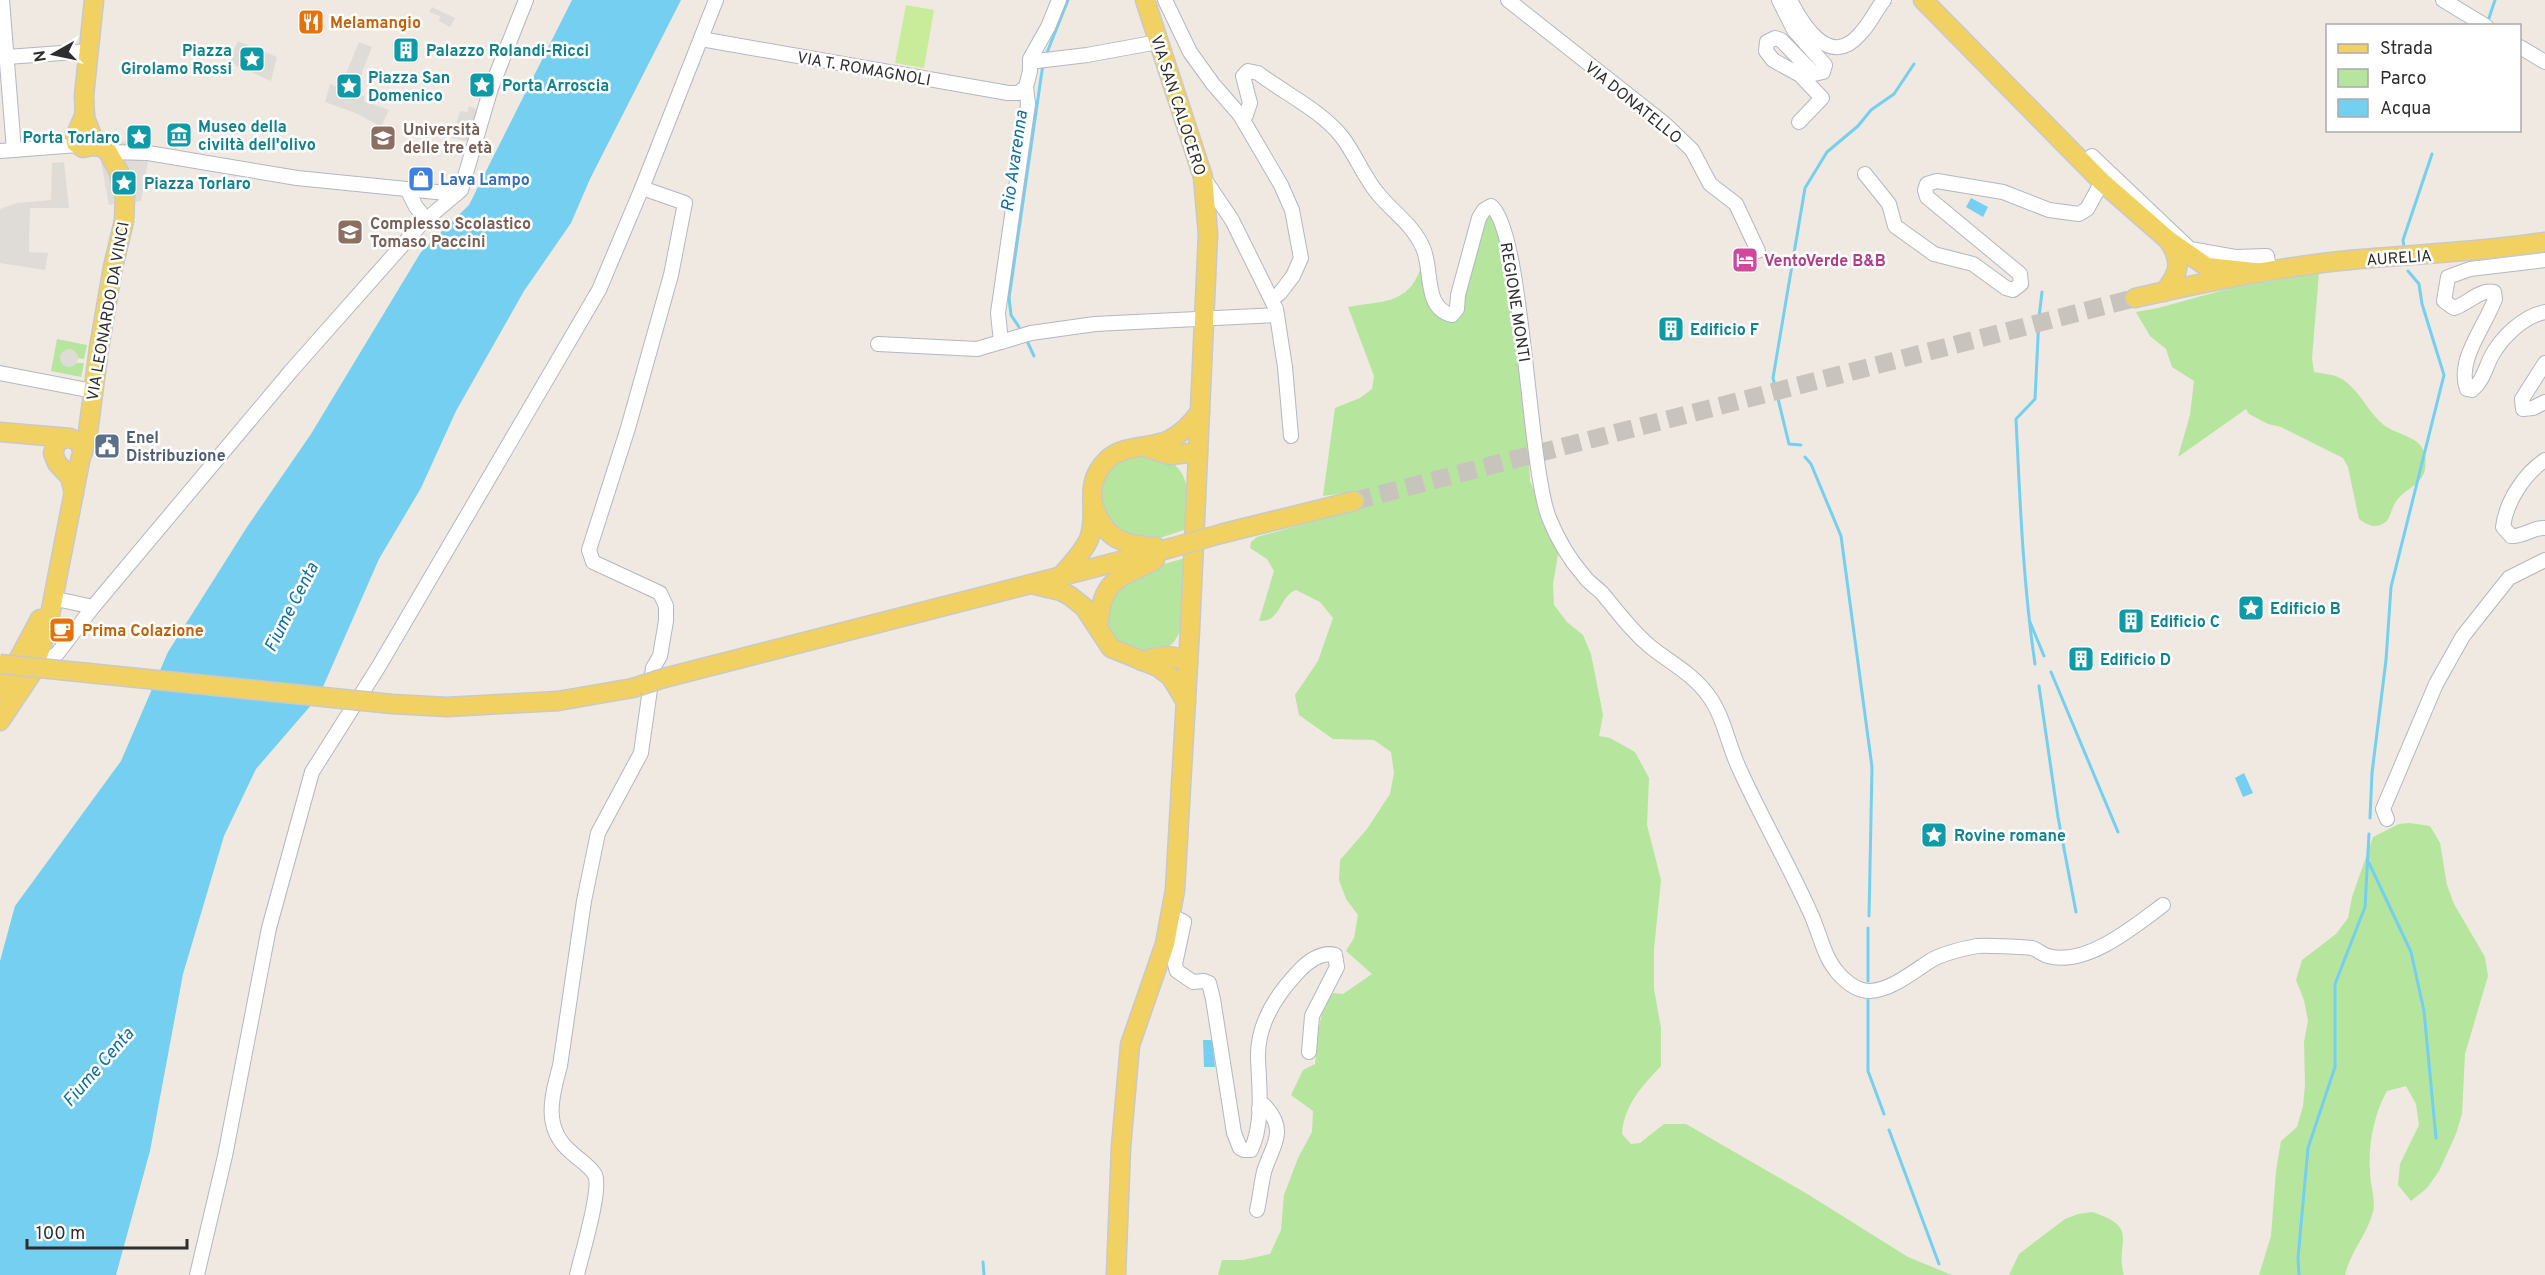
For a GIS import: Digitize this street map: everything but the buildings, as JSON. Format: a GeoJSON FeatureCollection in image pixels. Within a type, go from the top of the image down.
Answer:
{"type":"FeatureCollection","features":[{"type":"Feature","properties":{"kind":"main road"},"geometry":{"type":"LineString","coordinates":[[86,139],[89,51],[94,0]]}},
{"type":"Feature","properties":{"kind":"main road","name":"VIA SAN CALOCERO"},"geometry":{"type":"LineString","coordinates":[[1116,1275],[1120,1147],[1130,1045],[1165,944],[1175,890],[1190,630],[1208,234],[1203,177],[1145,0]]}},
{"type":"Feature","properties":{"kind":"main road"},"geometry":{"type":"LineString","coordinates":[[1923,0],[2102,182],[2167,239],[2207,267],[2262,271]]}},
{"type":"Feature","properties":{"kind":"main road","name":"VIA LEONARDO DA VINCI"},"geometry":{"type":"LineString","coordinates":[[0,721],[32,673],[47,630],[51,602],[75,497],[81,456],[88,432],[91,400],[126,202],[119,172],[86,139]]}},
{"type":"Feature","properties":{"kind":"main road"},"geometry":{"type":"LineString","coordinates":[[2164,292],[2173,281],[2179,267],[2176,253],[2167,239]]}},
{"type":"Feature","properties":{"kind":"main road","name":"AURELIA"},"geometry":{"type":"LineString","coordinates":[[2262,271],[2350,260],[2493,250],[2545,242]]}},
{"type":"Feature","properties":{"kind":"main road"},"geometry":{"type":"LineString","coordinates":[[2135,298],[2262,271]]}},
{"type":"Feature","properties":{"kind":"main road","name":"VIA LEONARDO DA VINCI"},"geometry":{"type":"LineString","coordinates":[[67,438],[79,430],[91,400]]}},
{"type":"Feature","properties":{"kind":"main road"},"geometry":{"type":"LineString","coordinates":[[1169,447],[1200,412]]}},
{"type":"Feature","properties":{"kind":"main road"},"geometry":{"type":"LineString","coordinates":[[0,432],[67,438],[79,442],[81,456],[69,467],[57,460]]}},
{"type":"Feature","properties":{"kind":"main road"},"geometry":{"type":"LineString","coordinates":[[36,435],[70,477],[75,497]]}},
{"type":"Feature","properties":{"kind":"main road"},"geometry":{"type":"LineString","coordinates":[[57,460],[57,442],[67,438]]}},
{"type":"Feature","properties":{"kind":"main road"},"geometry":{"type":"LineString","coordinates":[[1060,576],[1078,557],[1090,538],[1091,489],[1097,472],[1108,458],[1124,450],[1185,444],[1198,452]]}},
{"type":"Feature","properties":{"kind":"main road"},"geometry":{"type":"LineString","coordinates":[[1169,447],[1196,484]]}},
{"type":"Feature","properties":{"kind":"main road"},"geometry":{"type":"LineString","coordinates":[[1092,500],[1097,517],[1108,532],[1120,541],[1131,546],[1171,548]]}},
{"type":"Feature","properties":{"kind":"main road"},"geometry":{"type":"LineString","coordinates":[[0,664],[392,704],[447,707],[500,706],[558,701],[633,688],[1028,583],[1354,501]]}},
{"type":"Feature","properties":{"kind":"main road"},"geometry":{"type":"LineString","coordinates":[[1098,627],[1101,603],[1108,586],[1155,560],[1171,548]]}},
{"type":"Feature","properties":{"kind":"main road"},"geometry":{"type":"LineString","coordinates":[[1028,583],[1060,591],[1070,596],[1084,607],[1111,648],[1153,662],[1171,677],[1186,702]]}},
{"type":"Feature","properties":{"kind":"main road","name":"VIA LEONARDO DA VINCI"},"geometry":{"type":"LineString","coordinates":[[0,694],[51,602]]}},
{"type":"Feature","properties":{"kind":"main road"},"geometry":{"type":"LineString","coordinates":[[1153,662],[1174,647],[1190,630]]}},
{"type":"Feature","properties":{"kind":"main road"},"geometry":{"type":"LineString","coordinates":[[1153,662],[1181,658],[1188,664]]}},
{"type":"Feature","properties":{"kind":"street"},"geometry":{"type":"LineString","coordinates":[[2,0],[7,151],[86,139],[131,153],[148,153],[297,178],[456,194]]}},
{"type":"Feature","properties":{"kind":"street"},"geometry":{"type":"LineString","coordinates":[[32,673],[57,654],[93,607],[291,371],[426,219],[461,190],[491,88],[526,0]]}},
{"type":"Feature","properties":{"kind":"street"},"geometry":{"type":"LineString","coordinates":[[197,1275],[225,1156],[269,928],[312,772],[379,666],[598,290],[642,188],[716,0]]}},
{"type":"Feature","properties":{"kind":"street"},"geometry":{"type":"LineString","coordinates":[[1000,342],[998,314],[1028,104],[1026,87],[1030,59],[1048,27],[1059,0]]}},
{"type":"Feature","properties":{"kind":"street"},"geometry":{"type":"LineString","coordinates":[[1165,0],[1190,52],[1213,84],[1240,115],[1281,185],[1292,210],[1300,258],[1293,276],[1280,293],[1272,299]]}},
{"type":"Feature","properties":{"kind":"street","name":"VIA DONATELLO"},"geometry":{"type":"LineString","coordinates":[[1508,0],[1665,124],[1692,150],[1710,184],[1736,204],[1758,251]]}},
{"type":"Feature","properties":{"kind":"street"},"geometry":{"type":"LineString","coordinates":[[1779,0],[1794,30],[1825,65],[1823,72],[1814,74],[1781,40],[1775,38],[1767,42],[1766,51],[1773,60],[1800,75],[1822,98],[1799,122]]}},
{"type":"Feature","properties":{"kind":"street"},"geometry":{"type":"LineString","coordinates":[[1790,0],[1810,34],[1836,48],[1846,46],[1861,34],[1884,0]]}},
{"type":"Feature","properties":{"kind":"street"},"geometry":{"type":"LineString","coordinates":[[2444,0],[2483,24]]}},
{"type":"Feature","properties":{"kind":"street","name":"VIA T. ROMAGNOLI"},"geometry":{"type":"LineString","coordinates":[[701,39],[1008,93],[1018,93],[1026,87]]}},
{"type":"Feature","properties":{"kind":"street"},"geometry":{"type":"LineString","coordinates":[[1037,61],[1087,55],[1158,42]]}},
{"type":"Feature","properties":{"kind":"street"},"geometry":{"type":"LineString","coordinates":[[4,48],[89,51]]}},
{"type":"Feature","properties":{"kind":"street"},"geometry":{"type":"LineString","coordinates":[[2521,48],[2545,62]]}},
{"type":"Feature","properties":{"kind":"street","name":"REGIONE MONTI"},"geometry":{"type":"LineString","coordinates":[[1240,115],[1246,115],[1250,103],[1243,76],[1248,71],[1258,73],[1311,109],[1342,136],[1379,195],[1415,233],[1424,249],[1433,298],[1436,306],[1444,313],[1452,315],[1457,309],[1458,295],[1479,218],[1484,210],[1491,206],[1499,213],[1510,250],[1535,429],[1538,469],[1549,517],[1569,554],[1589,583],[1602,594],[1637,634],[1694,679],[1709,697],[1744,778],[1780,847],[1817,927],[1825,953],[1837,972],[1858,989],[1874,990],[1916,971],[1932,960],[1962,949],[1983,945],[2032,948],[2049,957],[2068,958],[2089,952],[2118,938],[2163,905]]}},
{"type":"Feature","properties":{"kind":"street"},"geometry":{"type":"LineString","coordinates":[[2084,164],[2092,156],[2190,249],[2235,257],[2267,256],[2262,271]]}},
{"type":"Feature","properties":{"kind":"street"},"geometry":{"type":"LineString","coordinates":[[1865,174],[1889,204],[1895,226],[1934,254],[1973,264],[2006,288],[2013,290],[2021,284],[2020,274],[1927,197],[1925,190],[1927,184],[1937,181],[2003,192],[2049,210],[2079,214],[2087,209],[2102,182]]}},
{"type":"Feature","properties":{"kind":"street"},"geometry":{"type":"LineString","coordinates":[[1203,177],[1232,220],[1272,299],[1277,315],[1291,436]]}},
{"type":"Feature","properties":{"kind":"street"},"geometry":{"type":"LineString","coordinates":[[577,1275],[596,1196],[596,1181],[595,1174],[568,1150],[553,1128],[550,1118],[553,1090],[560,1066],[584,901],[598,833],[641,753],[653,668],[662,648],[666,621],[666,606],[660,593],[593,562],[589,550],[628,428],[671,275],[685,203],[642,188]]}},
{"type":"Feature","properties":{"kind":"street"},"geometry":{"type":"LineString","coordinates":[[407,189],[416,207],[426,219]]}},
{"type":"Feature","properties":{"kind":"street"},"geometry":{"type":"LineString","coordinates":[[2545,260],[2470,269],[2448,277],[2444,301],[2454,308],[2466,305],[2479,294],[2494,292],[2495,299],[2467,360],[2465,384],[2467,389],[2472,390],[2476,387],[2485,375],[2492,355],[2514,329],[2534,314],[2545,312]]}},
{"type":"Feature","properties":{"kind":"street"},"geometry":{"type":"LineString","coordinates":[[878,344],[977,349],[1031,333],[1095,324],[1277,315]]}},
{"type":"Feature","properties":{"kind":"street"},"geometry":{"type":"LineString","coordinates":[[2545,363],[2522,399],[2523,409],[2533,408],[2545,402]]}},
{"type":"Feature","properties":{"kind":"street"},"geometry":{"type":"LineString","coordinates":[[0,373],[91,400]]}},
{"type":"Feature","properties":{"kind":"street"},"geometry":{"type":"LineString","coordinates":[[2545,460],[2536,466],[2515,492],[2503,527],[2511,536],[2518,537],[2535,529],[2545,528]]}},
{"type":"Feature","properties":{"kind":"street"},"geometry":{"type":"LineString","coordinates":[[2387,819],[2383,809],[2390,788],[2436,684],[2463,636],[2509,578],[2545,560]]}},
{"type":"Feature","properties":{"kind":"street"},"geometry":{"type":"LineString","coordinates":[[51,602],[93,607]]}},
{"type":"Feature","properties":{"kind":"street"},"geometry":{"type":"LineString","coordinates":[[1172,916],[1184,922],[1175,964],[1177,971],[1193,982],[1209,983],[1234,1133],[1238,1144],[1244,1150],[1251,1150],[1253,1146],[1261,1079],[1258,1056],[1267,1018],[1275,1000],[1304,966],[1323,954],[1329,954],[1335,956],[1337,967],[1312,1016],[1309,1052]]}},
{"type":"Feature","properties":{"kind":"street"},"geometry":{"type":"LineString","coordinates":[[1257,1210],[1264,1173],[1278,1140],[1270,1112],[1265,1106],[1259,1109]]}},
{"type":"Feature","properties":{"kind":"green space"},"geometry":{"type":"Polygon","coordinates":[[[906,5],[934,10],[924,68],[895,63],[906,5]]]}},
{"type":"Feature","properties":{"kind":"green space"},"geometry":{"type":"Polygon","coordinates":[[[1489,215],[1496,218],[1513,306],[1526,404],[1530,481],[1559,549],[1553,584],[1554,605],[1567,622],[1583,635],[1591,654],[1603,715],[1599,736],[1610,738],[1635,752],[1649,778],[1647,825],[1661,880],[1654,949],[1654,989],[1661,1028],[1661,1066],[1630,1105],[1622,1134],[1631,1144],[1640,1143],[1664,1124],[1686,1124],[1809,1195],[1908,1257],[1952,1275],[1218,1275],[1222,1260],[1243,1260],[1270,1254],[1281,1230],[1284,1195],[1298,1158],[1312,1132],[1313,1111],[1291,1095],[1303,1070],[1315,1064],[1321,1018],[1333,993],[1343,994],[1372,974],[1346,951],[1354,938],[1358,915],[1346,899],[1339,880],[1340,860],[1367,829],[1390,794],[1394,773],[1391,752],[1374,740],[1333,739],[1299,715],[1295,695],[1318,661],[1333,618],[1320,602],[1296,590],[1290,593],[1272,618],[1259,621],[1274,571],[1267,559],[1250,548],[1251,542],[1257,537],[1358,509],[1353,492],[1323,496],[1335,408],[1360,398],[1372,389],[1374,376],[1348,307],[1381,302],[1400,296],[1408,290],[1420,270],[1451,319],[1481,225],[1489,215]]]}},
{"type":"Feature","properties":{"kind":"green space"},"geometry":{"type":"Polygon","coordinates":[[[2319,273],[2312,358],[2314,372],[2345,381],[2356,391],[2379,421],[2414,440],[2423,449],[2425,455],[2426,465],[2421,479],[2395,503],[2384,524],[2377,526],[2359,519],[2348,467],[2343,458],[2281,427],[2268,424],[2249,414],[2246,409],[2178,457],[2190,415],[2194,381],[2172,367],[2166,349],[2150,336],[2136,312],[2231,288],[2319,273]]]}},
{"type":"Feature","properties":{"kind":"green space"},"geometry":{"type":"Polygon","coordinates":[[[57,339],[87,345],[84,359],[77,358],[77,356],[76,363],[84,363],[81,377],[51,371],[57,339]]]}},
{"type":"Feature","properties":{"kind":"green space"},"geometry":{"type":"Polygon","coordinates":[[[1137,452],[1167,459],[1177,467],[1188,492],[1187,529],[1148,542],[1130,540],[1103,519],[1101,485],[1103,476],[1114,463],[1137,452]]]}},
{"type":"Feature","properties":{"kind":"green space"},"geometry":{"type":"Polygon","coordinates":[[[1185,558],[1181,630],[1174,642],[1167,648],[1144,655],[1120,647],[1105,626],[1106,600],[1144,570],[1185,558]]]}},
{"type":"Feature","properties":{"kind":"green space"},"geometry":{"type":"Polygon","coordinates":[[[2399,824],[2430,826],[2440,843],[2447,885],[2454,904],[2485,957],[2488,976],[2465,1054],[2462,1114],[2456,1134],[2439,1171],[2427,1188],[2411,1201],[2398,1185],[2400,1164],[2419,1125],[2416,1104],[2406,1086],[2387,1091],[2375,1120],[2371,1140],[2370,1176],[2374,1202],[2373,1212],[2345,1275],[2259,1275],[2271,1236],[2276,1171],[2281,1141],[2297,1127],[2303,1106],[2304,1042],[2308,1021],[2304,1000],[2296,980],[2302,960],[2336,934],[2348,918],[2352,897],[2373,837],[2399,824]]]}},
{"type":"Feature","properties":{"kind":"green space"},"geometry":{"type":"Polygon","coordinates":[[[2092,1212],[2117,1224],[2121,1230],[2124,1275],[2009,1275],[2019,1254],[2065,1219],[2092,1212]]]}},
{"type":"Feature","properties":{"kind":"shaded area"},"geometry":{"type":"Polygon","coordinates":[[[432,7],[455,18],[450,27],[439,21],[440,16],[429,12],[432,7]]]}},
{"type":"Feature","properties":{"kind":"shaded area","name":"Piazza Girolamo Rossi"},"geometry":{"type":"Polygon","coordinates":[[[238,41],[277,57],[271,81],[228,62],[238,41]]]}},
{"type":"Feature","properties":{"kind":"shaded area","name":"Piazza San Domenico"},"geometry":{"type":"Polygon","coordinates":[[[359,42],[372,47],[354,92],[365,97],[364,101],[389,110],[381,127],[358,114],[325,102],[330,84],[340,88],[359,42]]]}},
{"type":"Feature","properties":{"kind":"shaded area"},"geometry":{"type":"Polygon","coordinates":[[[469,106],[478,110],[471,142],[452,138],[460,111],[467,112],[469,106]]]}},
{"type":"Feature","properties":{"kind":"shaded area","name":"Piazza Torlaro"},"geometry":{"type":"Polygon","coordinates":[[[128,135],[152,139],[141,201],[109,205],[100,156],[102,148],[107,136],[125,142],[128,135]]]}},
{"type":"Feature","properties":{"kind":"shaded area"},"geometry":{"type":"Polygon","coordinates":[[[64,162],[69,208],[30,208],[29,252],[48,253],[45,270],[0,263],[0,209],[17,203],[51,200],[52,163],[64,162]]]}},
{"type":"Feature","properties":{"kind":"shaded area"},"geometry":{"type":"Polygon","coordinates":[[[69,349],[75,352],[78,358],[75,364],[69,367],[63,364],[60,358],[63,352],[69,349]]]}},
{"type":"Feature","properties":{"kind":"water","name":"Fiume Centa"},"geometry":{"type":"Polygon","coordinates":[[[572,0],[681,0],[590,179],[571,223],[524,291],[456,411],[421,488],[379,559],[319,696],[256,769],[224,836],[183,974],[150,1151],[116,1275],[0,1275],[0,961],[15,906],[121,761],[168,652],[247,527],[311,434],[421,252],[469,205],[572,0]]]}},
{"type":"Feature","properties":{"kind":"water"},"geometry":{"type":"Polygon","coordinates":[[[1971,198],[1988,207],[1983,217],[1966,207],[1971,198]]]}},
{"type":"Feature","properties":{"kind":"water"},"geometry":{"type":"Polygon","coordinates":[[[2244,773],[2253,793],[2243,797],[2235,778],[2244,773]]]}},
{"type":"Feature","properties":{"kind":"water"},"geometry":{"type":"Polygon","coordinates":[[[1203,1040],[1212,1040],[1215,1067],[1204,1067],[1203,1040]]]}},
{"type":"Feature","properties":{"kind":"waterway","name":"Rio Avarenna"},"geometry":{"type":"LineString","coordinates":[[1046,55],[1068,0]]}},
{"type":"Feature","properties":{"kind":"waterway"},"geometry":{"type":"LineString","coordinates":[[2489,18],[2495,0]]}},
{"type":"Feature","properties":{"kind":"waterway","name":"Rio Avarenna"},"geometry":{"type":"LineString","coordinates":[[1019,327],[1011,315],[1009,298],[1043,64]]}},
{"type":"Feature","properties":{"kind":"waterway"},"geometry":{"type":"LineString","coordinates":[[1801,445],[1789,444],[1773,378],[1805,188],[1827,152],[1858,126],[1871,110],[1894,94],[1914,64]]}},
{"type":"Feature","properties":{"kind":"waterway"},"geometry":{"type":"LineString","coordinates":[[2404,247],[2403,240],[2432,154]]}},
{"type":"Feature","properties":{"kind":"waterway"},"geometry":{"type":"LineString","coordinates":[[2370,818],[2372,773],[2386,660],[2391,587],[2444,375],[2422,304],[2419,284],[2408,271]]}},
{"type":"Feature","properties":{"kind":"waterway"},"geometry":{"type":"LineString","coordinates":[[2035,664],[2025,573],[2016,419],[2035,399],[2042,292]]}},
{"type":"Feature","properties":{"kind":"waterway","name":"Rio Avarenna"},"geometry":{"type":"LineString","coordinates":[[1027,341],[1034,356]]}},
{"type":"Feature","properties":{"kind":"waterway"},"geometry":{"type":"LineString","coordinates":[[1805,457],[1811,464],[1841,536],[1872,767],[1869,916]]}},
{"type":"Feature","properties":{"kind":"waterway"},"geometry":{"type":"LineString","coordinates":[[2030,622],[2044,656]]}},
{"type":"Feature","properties":{"kind":"waterway"},"geometry":{"type":"LineString","coordinates":[[2051,672],[2118,832]]}},
{"type":"Feature","properties":{"kind":"waterway"},"geometry":{"type":"LineString","coordinates":[[2039,686],[2058,817],[2076,912]]}},
{"type":"Feature","properties":{"kind":"waterway"},"geometry":{"type":"LineString","coordinates":[[2299,1275],[2298,1258],[2308,1148],[2335,1067],[2335,984],[2365,907],[2369,834]]}},
{"type":"Feature","properties":{"kind":"waterway"},"geometry":{"type":"LineString","coordinates":[[2369,863],[2411,952],[2424,1011],[2436,1138]]}},
{"type":"Feature","properties":{"kind":"waterway"},"geometry":{"type":"LineString","coordinates":[[1868,928],[1868,981]]}},
{"type":"Feature","properties":{"kind":"waterway"},"geometry":{"type":"LineString","coordinates":[[1868,1000],[1868,1071],[1884,1114]]}},
{"type":"Feature","properties":{"kind":"waterway"},"geometry":{"type":"LineString","coordinates":[[1889,1130],[1939,1264]]}},
{"type":"Feature","properties":{"kind":"waterway","name":"Rio Avarenna"},"geometry":{"type":"LineString","coordinates":[[983,1262],[984,1275]]}},
{"type":"Feature","properties":{"kind":"tunnel"},"geometry":{"type":"LineString","coordinates":[[1354,501],[2135,298]]}},
{"type":"Feature","properties":{"kind":"place","name":"Melamangio"},"geometry":{"type":"Point","coordinates":[311,22]}},
{"type":"Feature","properties":{"kind":"place","name":"Palazzo Rolandi-Ricci"},"geometry":{"type":"Point","coordinates":[406,50]}},
{"type":"Feature","properties":{"kind":"place","name":"Piazza Girolamo Rossi"},"geometry":{"type":"Point","coordinates":[252,59]}},
{"type":"Feature","properties":{"kind":"place","name":"Porta Arroscia"},"geometry":{"type":"Point","coordinates":[482,85]}},
{"type":"Feature","properties":{"kind":"place","name":"Piazza San Domenico"},"geometry":{"type":"Point","coordinates":[349,86]}},
{"type":"Feature","properties":{"kind":"place","name":"Museo della civiltà dell'olivo"},"geometry":{"type":"Point","coordinates":[179,135]}},
{"type":"Feature","properties":{"kind":"place","name":"Porta Torlaro"},"geometry":{"type":"Point","coordinates":[139,137]}},
{"type":"Feature","properties":{"kind":"place","name":"Università delle tre età"},"geometry":{"type":"Point","coordinates":[383,138]}},
{"type":"Feature","properties":{"kind":"place","name":"Lava Lampo"},"geometry":{"type":"Point","coordinates":[421,179]}},
{"type":"Feature","properties":{"kind":"place","name":"Piazza Torlaro"},"geometry":{"type":"Point","coordinates":[124,183]}},
{"type":"Feature","properties":{"kind":"place","name":"Complesso Scolastico Tomaso Paccini"},"geometry":{"type":"Point","coordinates":[350,232]}},
{"type":"Feature","properties":{"kind":"place","name":"VentoVerde B&B"},"geometry":{"type":"Point","coordinates":[1745,260]}},
{"type":"Feature","properties":{"kind":"place","name":"Edificio F"},"geometry":{"type":"Point","coordinates":[1671,329]}},
{"type":"Feature","properties":{"kind":"place","name":"Enel Distribuzione"},"geometry":{"type":"Point","coordinates":[107,446]}},
{"type":"Feature","properties":{"kind":"place","name":"Edificio B"},"geometry":{"type":"Point","coordinates":[2251,608]}},
{"type":"Feature","properties":{"kind":"place","name":"Edificio C"},"geometry":{"type":"Point","coordinates":[2131,621]}},
{"type":"Feature","properties":{"kind":"place","name":"Prima Colazione"},"geometry":{"type":"Point","coordinates":[62,630]}},
{"type":"Feature","properties":{"kind":"place","name":"Edificio D"},"geometry":{"type":"Point","coordinates":[2081,659]}},
{"type":"Feature","properties":{"kind":"place","name":"Rovine romane"},"geometry":{"type":"Point","coordinates":[1934,835]}}]}
